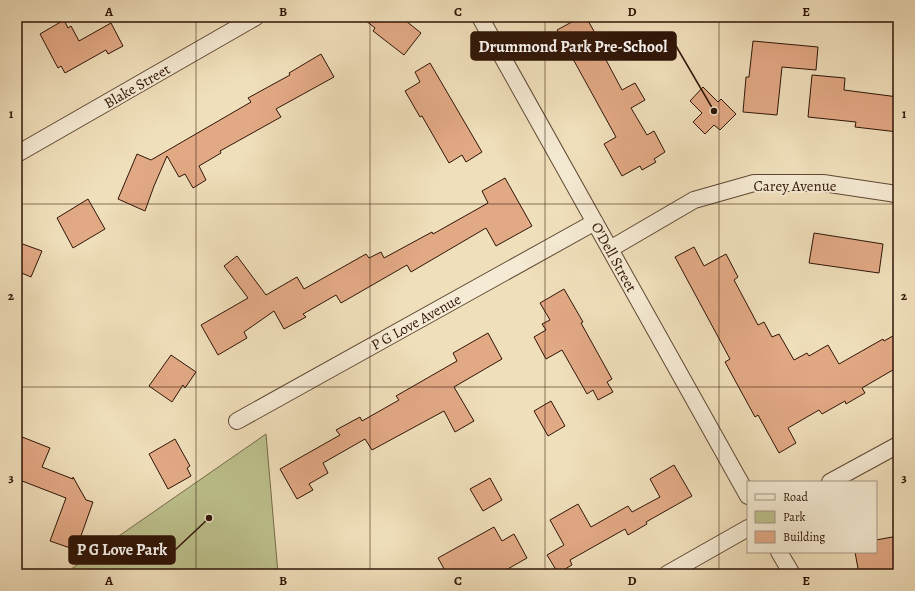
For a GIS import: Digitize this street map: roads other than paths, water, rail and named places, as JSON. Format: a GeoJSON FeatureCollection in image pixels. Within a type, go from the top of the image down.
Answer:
{"type":"FeatureCollection","features":[{"type":"Feature","properties":{"kind":"street","name":"Blake Street"},"geometry":{"type":"LineString","coordinates":[[17,154],[256,17]]}},
{"type":"Feature","properties":{"kind":"street","name":"O'Dell Street"},"geometry":{"type":"LineString","coordinates":[[480,17],[747,494]]}},
{"type":"Feature","properties":{"kind":"street","name":"Carey Avenue"},"geometry":{"type":"LineString","coordinates":[[610,249],[694,200],[754,183],[823,183],[898,195]]}},
{"type":"Feature","properties":{"kind":"street","name":"P G Love Avenue"},"geometry":{"type":"LineString","coordinates":[[237,421],[595,222]]}},
{"type":"Feature","properties":{"kind":"street"},"geometry":{"type":"LineString","coordinates":[[832,481],[898,445]]}},
{"type":"Feature","properties":{"kind":"street"},"geometry":{"type":"LineString","coordinates":[[667,574],[747,529]]}},
{"type":"Feature","properties":{"kind":"street"},"geometry":{"type":"LineString","coordinates":[[781,553],[792,574]]}},
{"type":"Feature","properties":{"kind":"place","name":"Drummond Park Pre-School"},"geometry":{"type":"Point","coordinates":[714,111]}},
{"type":"Feature","properties":{"kind":"place","name":"P G Love Park"},"geometry":{"type":"Point","coordinates":[209,518]}}]}
